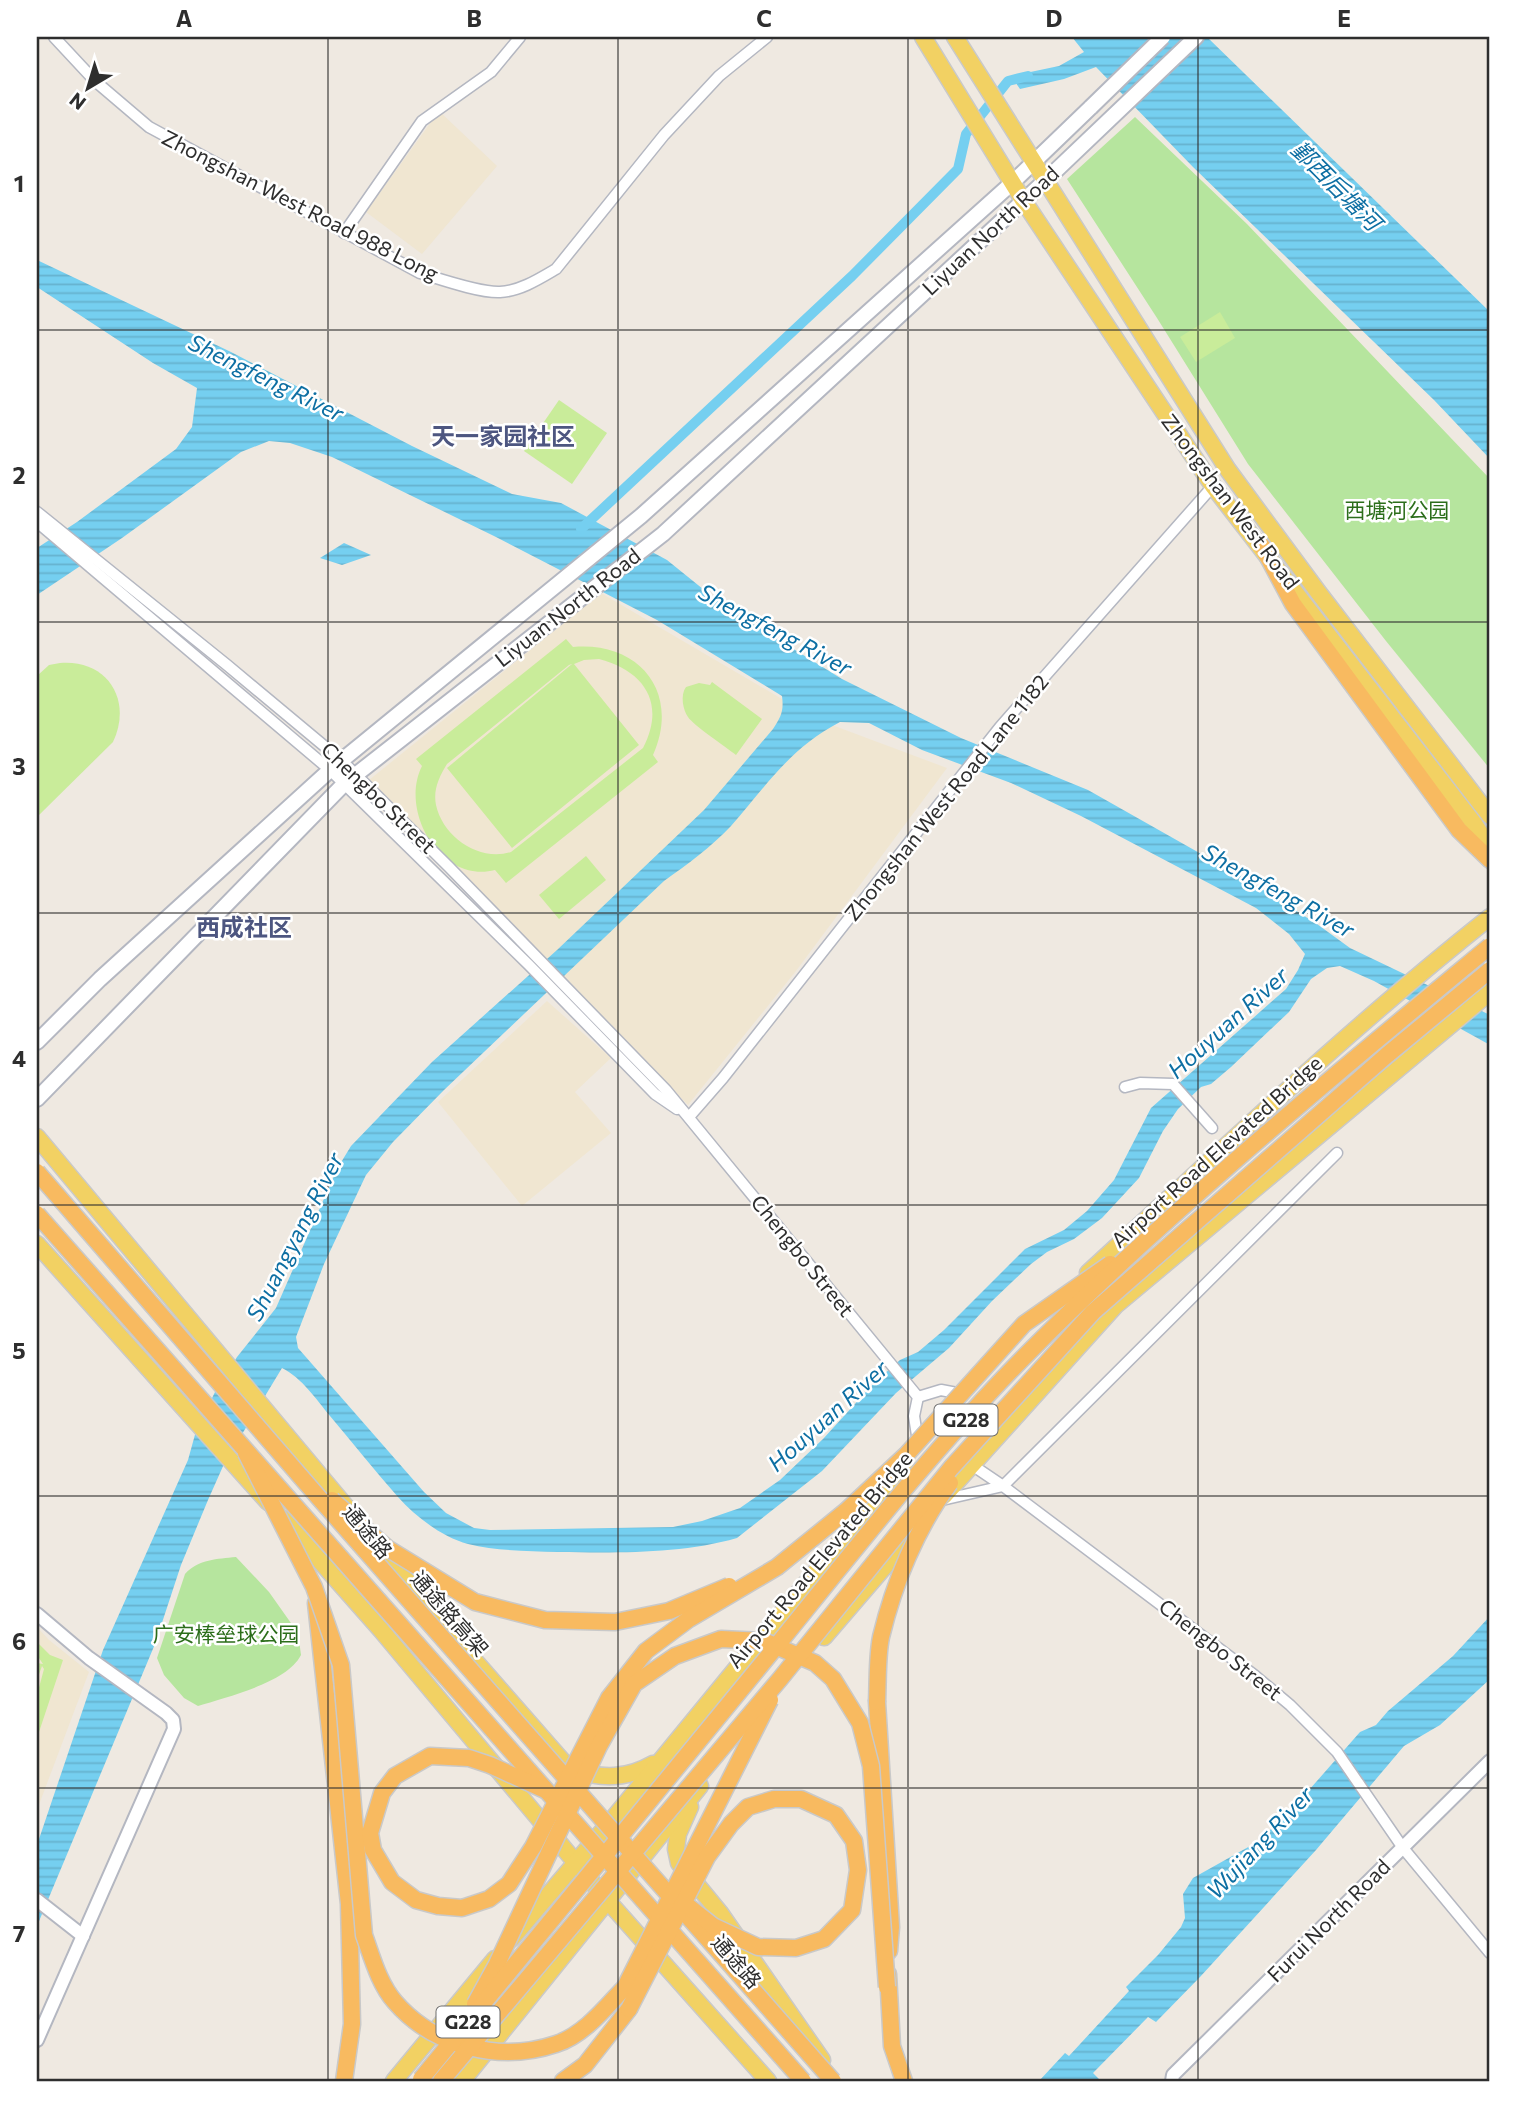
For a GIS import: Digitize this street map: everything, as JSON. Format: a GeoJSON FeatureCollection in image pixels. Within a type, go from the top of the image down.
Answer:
{"type":"FeatureCollection","features":[{"type":"Feature","properties":{"kind":"highway"},"geometry":{"type":"LineString","coordinates":[[1262,546],[1293,604],[1459,830],[1490,860]]}},
{"type":"Feature","properties":{"kind":"highway","name":"Airport Road Elevated Bridge"},"geometry":{"type":"LineString","coordinates":[[419,2081],[934,1455],[1024,1357],[1262,1135],[1490,946]]}},
{"type":"Feature","properties":{"kind":"highway","name":"Airport Road Elevated Bridge"},"geometry":{"type":"LineString","coordinates":[[441,2081],[780,1679],[951,1468],[1093,1312],[1387,1055],[1490,970]]}},
{"type":"Feature","properties":{"kind":"highway","name":"通途路高架"},"geometry":{"type":"LineString","coordinates":[[37,1172],[311,1489],[833,2081]]}},
{"type":"Feature","properties":{"kind":"highway"},"geometry":{"type":"LineString","coordinates":[[37,1214],[803,2081]]}},
{"type":"Feature","properties":{"kind":"highway"},"geometry":{"type":"LineString","coordinates":[[545,1790],[469,1758],[430,1756],[395,1776],[382,1793],[370,1833],[373,1850],[392,1882],[415,1900],[438,1906],[462,1908],[489,1899],[509,1884],[533,1847],[609,1698],[646,1651],[689,1619],[777,1567],[846,1511],[906,1455],[1024,1324],[1155,1232]]}},
{"type":"Feature","properties":{"kind":"highway"},"geometry":{"type":"LineString","coordinates":[[887,1987],[891,1927],[877,1702],[881,1639],[901,1575],[915,1542],[942,1493],[1013,1399]]}},
{"type":"Feature","properties":{"kind":"highway"},"geometry":{"type":"LineString","coordinates":[[246,1453],[314,1587],[341,1665],[364,1935],[377,1970],[394,2001],[422,2027],[459,2046],[509,2053],[557,2044],[590,2024],[625,1987],[780,1679]]}},
{"type":"Feature","properties":{"kind":"highway"},"geometry":{"type":"LineString","coordinates":[[311,1489],[333,1500],[387,1548],[475,1602],[545,1620],[615,1622],[669,1611],[777,1567]]}},
{"type":"Feature","properties":{"kind":"highway"},"geometry":{"type":"LineString","coordinates":[[314,1587],[349,1904],[352,2024],[344,2081]]}},
{"type":"Feature","properties":{"kind":"highway"},"geometry":{"type":"LineString","coordinates":[[466,2025],[598,1746],[634,1684],[675,1656],[721,1639],[764,1641],[815,1664],[833,1679],[860,1723],[871,1766],[892,2046],[904,2081]]}},
{"type":"Feature","properties":{"kind":"highway"},"geometry":{"type":"LineString","coordinates":[[563,2081],[585,2066],[629,2009],[664,1944],[676,1919],[682,1907],[689,1894],[701,1870],[707,1857],[731,1824],[748,1807],[775,1799],[801,1799],[836,1815],[854,1841],[858,1870],[852,1910],[824,1939],[796,1948],[758,1947],[713,1926],[693,1909],[683,1901],[673,1893],[652,1876]]}},
{"type":"Feature","properties":{"kind":"main road","name":"Zhongshan West Road"},"geometry":{"type":"LineString","coordinates":[[923,37],[1012,183],[1213,486],[1262,546],[1490,848]]}},
{"type":"Feature","properties":{"kind":"main road","name":"Zhongshan West Road"},"geometry":{"type":"LineString","coordinates":[[955,37],[1228,470],[1490,816]]}},
{"type":"Feature","properties":{"kind":"main road","name":"Liyuan North Road"},"geometry":{"type":"LineString","coordinates":[[37,1042],[100,979],[336,765],[641,516],[1035,162],[1163,37]]}},
{"type":"Feature","properties":{"kind":"main road","name":"Liyuan North Road"},"geometry":{"type":"LineString","coordinates":[[37,1099],[350,779],[663,534],[1046,180],[1196,37]]}},
{"type":"Feature","properties":{"kind":"main road"},"geometry":{"type":"LineString","coordinates":[[394,2081],[919,1446],[1025,1331],[1284,1093],[1428,966],[1490,917]]}},
{"type":"Feature","properties":{"kind":"main road"},"geometry":{"type":"LineString","coordinates":[[462,2081],[701,1784],[940,1501],[1116,1304],[1489,993]]}},
{"type":"Feature","properties":{"kind":"main road","name":"通途路"},"geometry":{"type":"LineString","coordinates":[[37,1137],[453,1636],[839,2081]]}},
{"type":"Feature","properties":{"kind":"main road"},"geometry":{"type":"LineString","coordinates":[[37,1244],[381,1630],[607,1900],[768,2081]]}},
{"type":"Feature","properties":{"kind":"main road"},"geometry":{"type":"LineString","coordinates":[[568,1768],[594,1776],[621,1776],[638,1773],[661,1759]]}},
{"type":"Feature","properties":{"kind":"main road"},"geometry":{"type":"LineString","coordinates":[[701,1784],[678,1834],[676,1849],[679,1863],[720,1913],[826,2065]]}},
{"type":"Feature","properties":{"kind":"street","name":"Zhongshan West Road 988 Long"},"geometry":{"type":"LineString","coordinates":[[54,37],[95,82],[149,127],[419,273],[454,284],[500,292],[534,283],[556,269],[664,135],[719,76],[767,37]]}},
{"type":"Feature","properties":{"kind":"street"},"geometry":{"type":"LineString","coordinates":[[345,233],[422,121],[491,72],[520,37]]}},
{"type":"Feature","properties":{"kind":"street","name":"Zhongshan West Road Lane 1182"},"geometry":{"type":"LineString","coordinates":[[689,1117],[723,1078],[1000,727],[1213,486]]}},
{"type":"Feature","properties":{"kind":"street","name":"Chengbo Street"},"geometry":{"type":"LineString","coordinates":[[37,512],[43,524],[94,563],[336,765],[689,1117],[917,1396]]}},
{"type":"Feature","properties":{"kind":"street"},"geometry":{"type":"LineString","coordinates":[[1125,1087],[1140,1083],[1173,1084],[1212,1128]]}},
{"type":"Feature","properties":{"kind":"street"},"geometry":{"type":"LineString","coordinates":[[940,1501],[1003,1486],[1338,1153]]}},
{"type":"Feature","properties":{"kind":"street"},"geometry":{"type":"LineString","coordinates":[[919,1446],[914,1416],[917,1396],[941,1391],[966,1394]]}},
{"type":"Feature","properties":{"kind":"street","name":"Chengbo Street"},"geometry":{"type":"LineString","coordinates":[[972,1465],[1254,1675],[1290,1705],[1337,1752],[1404,1848],[1490,1953]]}},
{"type":"Feature","properties":{"kind":"street"},"geometry":{"type":"LineString","coordinates":[[37,1614],[89,1658],[173,1720],[174,1729],[37,2040]]}},
{"type":"Feature","properties":{"kind":"street","name":"Furui North Road"},"geometry":{"type":"LineString","coordinates":[[1172,2081],[1173,2075],[1490,1761]]}},
{"type":"Feature","properties":{"kind":"street"},"geometry":{"type":"LineString","coordinates":[[37,1900],[83,1936]]}},
{"type":"Feature","properties":{"kind":"shaded area"},"geometry":{"type":"Polygon","coordinates":[[[439,111],[497,166],[422,254],[366,212],[439,111]]]}},
{"type":"Feature","properties":{"kind":"shaded area"},"geometry":{"type":"Polygon","coordinates":[[[601,593],[816,719],[947,768],[796,971],[688,1105],[369,780],[601,593]]]}},
{"type":"Feature","properties":{"kind":"shaded area"},"geometry":{"type":"Polygon","coordinates":[[[547,1001],[611,1058],[575,1092],[611,1133],[522,1206],[438,1102],[547,1001]]]}},
{"type":"Feature","properties":{"kind":"shaded area"},"geometry":{"type":"Polygon","coordinates":[[[37,1627],[89,1672],[37,1810],[37,1627]]]}},
{"type":"Feature","properties":{"kind":"green space","name":"西塘河公园"},"geometry":{"type":"Polygon","coordinates":[[[1135,117],[1247,224],[1490,479],[1490,769],[1248,464],[1067,179],[1135,117]]]}},
{"type":"Feature","properties":{"kind":"green space"},"geometry":{"type":"Polygon","coordinates":[[[1220,312],[1235,338],[1196,362],[1180,337],[1220,312]]]}},
{"type":"Feature","properties":{"kind":"green space"},"geometry":{"type":"Polygon","coordinates":[[[559,400],[607,433],[572,484],[524,451],[559,400]]]}},
{"type":"Feature","properties":{"kind":"green space"},"geometry":{"type":"Polygon","coordinates":[[[566,639],[573,647],[597,647],[617,652],[635,662],[648,675],[657,692],[662,711],[660,732],[653,755],[658,762],[506,883],[495,870],[475,871],[458,866],[442,855],[430,840],[416,803],[416,784],[422,766],[416,759],[566,639]],[[599,659],[574,664],[639,745],[512,848],[447,768],[572,664],[569,665],[447,764],[437,784],[435,799],[440,817],[454,837],[475,850],[499,854],[511,852],[643,748],[650,732],[652,717],[647,692],[629,672],[599,659]]]}},
{"type":"Feature","properties":{"kind":"green space"},"geometry":{"type":"Polygon","coordinates":[[[77,664],[103,675],[112,685],[117,697],[120,711],[118,726],[113,742],[37,817],[37,676],[49,665],[77,664]]]}},
{"type":"Feature","properties":{"kind":"green space"},"geometry":{"type":"Polygon","coordinates":[[[712,682],[762,719],[736,755],[696,725],[685,710],[683,698],[686,687],[699,683],[710,685],[712,682]]]}},
{"type":"Feature","properties":{"kind":"green space"},"geometry":{"type":"Polygon","coordinates":[[[586,856],[606,880],[559,919],[539,895],[586,856]]]}},
{"type":"Feature","properties":{"kind":"green space","name":"广安棒垒球公园"},"geometry":{"type":"Polygon","coordinates":[[[236,1557],[269,1592],[298,1633],[301,1655],[294,1665],[270,1681],[198,1706],[184,1698],[164,1675],[157,1658],[185,1574],[202,1563],[236,1557]]]}},
{"type":"Feature","properties":{"kind":"green space"},"geometry":{"type":"Polygon","coordinates":[[[37,1642],[50,1655],[63,1660],[37,1738],[37,1695],[44,1669],[42,1666],[37,1680],[37,1663],[43,1664],[37,1655],[37,1642]]]}},
{"type":"Feature","properties":{"kind":"water","name":"鄞西后塘河"},"geometry":{"type":"Polygon","coordinates":[[[1072,37],[1207,37],[1490,312],[1490,459],[1434,400],[1193,167],[1096,67],[1064,79],[1020,89],[1011,76],[1059,66],[1084,52],[1072,37]]]}},
{"type":"Feature","properties":{"kind":"water","name":"Shengfeng River"},"geometry":{"type":"Polygon","coordinates":[[[37,260],[231,352],[412,446],[512,494],[561,503],[667,560],[724,606],[842,679],[961,738],[1088,790],[1249,881],[1350,948],[1490,1015],[1490,1045],[1374,981],[1340,966],[1327,968],[1311,979],[1289,1012],[1231,1067],[1211,1084],[1201,1087],[1178,1109],[1163,1131],[1139,1178],[1102,1218],[1074,1239],[1047,1252],[1031,1264],[949,1348],[896,1393],[822,1471],[737,1538],[671,1550],[602,1552],[501,1549],[458,1541],[421,1519],[405,1504],[308,1389],[282,1368],[224,1464],[208,1500],[181,1565],[155,1644],[37,1926],[37,1845],[103,1650],[188,1460],[196,1431],[215,1392],[237,1357],[276,1308],[337,1169],[351,1146],[432,1062],[557,950],[704,810],[773,729],[783,706],[782,696],[657,620],[332,457],[290,443],[269,441],[241,452],[122,538],[37,595],[37,548],[176,449],[192,427],[197,388],[153,363],[37,287],[37,260]],[[840,722],[822,732],[793,756],[723,834],[664,881],[444,1090],[393,1142],[366,1175],[324,1264],[296,1337],[298,1348],[424,1492],[446,1513],[474,1528],[673,1527],[702,1521],[740,1508],[780,1480],[823,1439],[875,1382],[900,1360],[918,1352],[944,1330],[1025,1249],[1064,1230],[1087,1211],[1114,1180],[1151,1108],[1286,989],[1298,970],[1305,954],[1289,934],[1256,908],[1081,816],[1011,783],[922,750],[869,723],[840,722]]]}},
{"type":"Feature","properties":{"kind":"water"},"geometry":{"type":"Polygon","coordinates":[[[344,543],[371,555],[342,565],[320,558],[344,543]]]}},
{"type":"Feature","properties":{"kind":"water","name":"Wujiang River"},"geometry":{"type":"Polygon","coordinates":[[[1490,1616],[1490,1679],[1440,1725],[1404,1746],[1316,1850],[1200,1977],[1156,2022],[1148,2017],[1093,2073],[1099,2079],[1097,2081],[1039,2081],[1065,2053],[1069,2056],[1129,1991],[1126,1987],[1181,1927],[1185,1918],[1183,1894],[1193,1878],[1259,1841],[1302,1798],[1360,1732],[1376,1725],[1388,1711],[1453,1656],[1490,1616]]]}},
{"type":"Feature","properties":{"kind":"waterway"},"geometry":{"type":"LineString","coordinates":[[581,529],[852,276],[958,169],[966,134],[1008,81],[1028,76]]}},
{"type":"Feature","properties":{"kind":"district","name":"天一家园社区"},"geometry":{"type":"Point","coordinates":[503,437]}},
{"type":"Feature","properties":{"kind":"district","name":"西成社区"},"geometry":{"type":"Point","coordinates":[244,928]}},
{"type":"Feature","properties":{"kind":"water label","name":"Houyuan River"},"geometry":{"type":"Point","coordinates":[1228,1023]}},
{"type":"Feature","properties":{"kind":"water label","name":"Shuangyang River"},"geometry":{"type":"Point","coordinates":[295,1237]}},
{"type":"Feature","properties":{"kind":"water label","name":"Houyuan River"},"geometry":{"type":"Point","coordinates":[828,1416]}}]}
